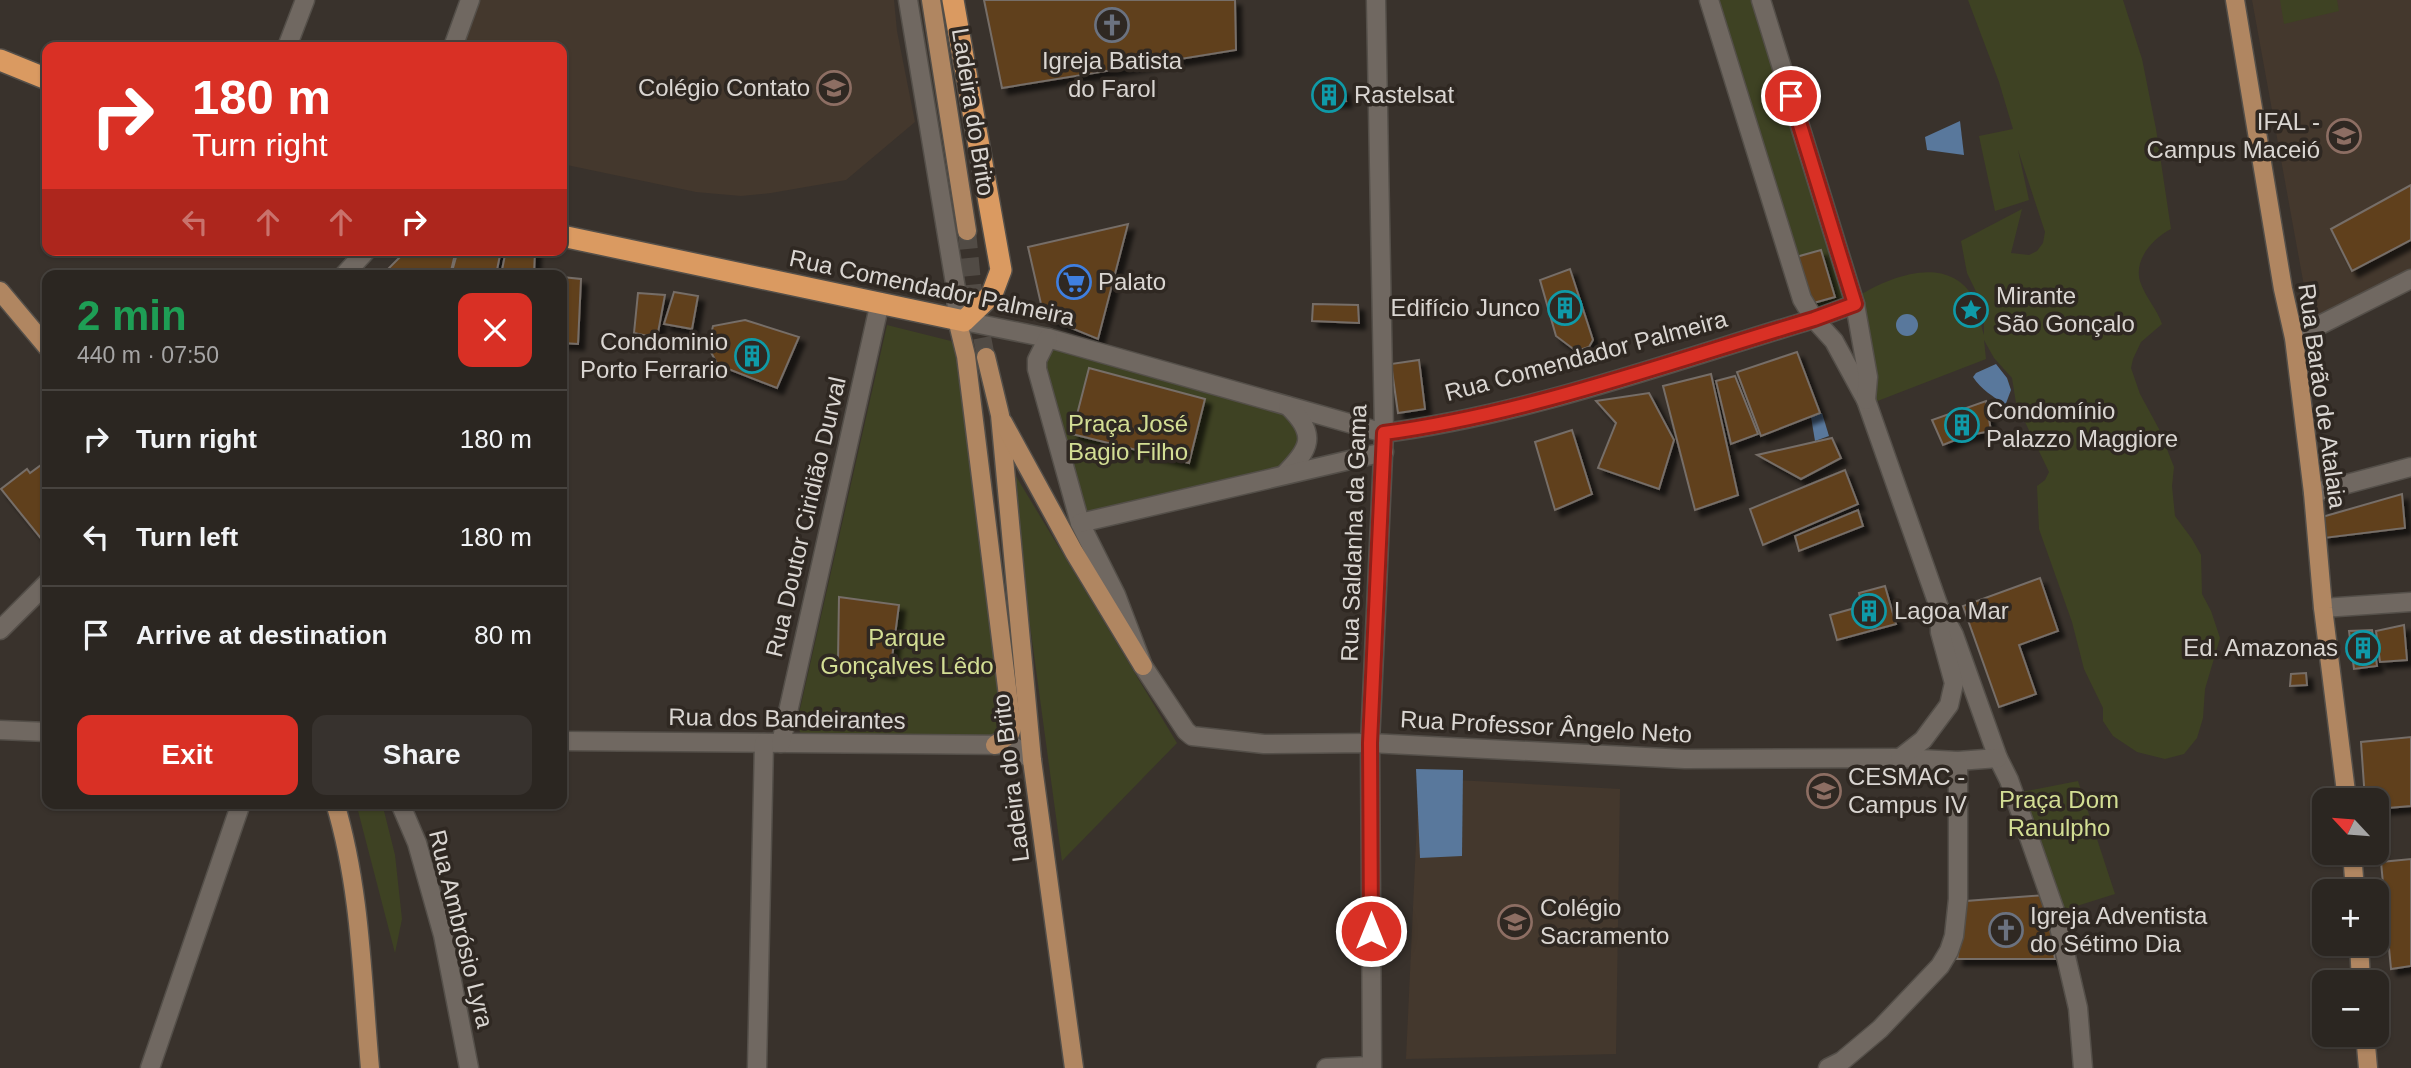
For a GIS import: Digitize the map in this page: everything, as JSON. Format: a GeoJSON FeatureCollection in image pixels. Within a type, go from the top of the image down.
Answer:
{"type":"FeatureCollection","features":[{"type":"Feature","properties":{"kind":"highway"},"geometry":{"type":"LineString","coordinates":[[953,0],[1000,270],[992,294],[961,320]]}},
{"type":"Feature","properties":{"kind":"highway"},"geometry":{"type":"LineString","coordinates":[[0,60],[42,77]]}},
{"type":"Feature","properties":{"kind":"highway","name":"Rua Comendador Palmeira"},"geometry":{"type":"LineString","coordinates":[[567,237],[961,320]]}},
{"type":"Feature","properties":{"kind":"main road","name":"Ladeira do Brito"},"geometry":{"type":"LineString","coordinates":[[930,0],[967,231]]}},
{"type":"Feature","properties":{"kind":"main road","name":"Rua Barão de Atalaia"},"geometry":{"type":"LineString","coordinates":[[2235,0],[2283,289],[2294,338],[2346,788]]}},
{"type":"Feature","properties":{"kind":"main road"},"geometry":{"type":"LineString","coordinates":[[0,291],[42,341]]}},
{"type":"Feature","properties":{"kind":"main road","name":"Ladeira do Brito"},"geometry":{"type":"LineString","coordinates":[[961,320],[1012,728],[1004,745]]}},
{"type":"Feature","properties":{"kind":"main road","name":"Ladeira do Brito"},"geometry":{"type":"LineString","coordinates":[[986,357],[1000,415],[1032,760],[1074,1068]]}},
{"type":"Feature","properties":{"kind":"main road"},"geometry":{"type":"LineString","coordinates":[[1000,415],[1074,552],[1143,666]]}},
{"type":"Feature","properties":{"kind":"main road"},"geometry":{"type":"LineString","coordinates":[[337,809],[346,840],[361,958],[370,1068]]}},
{"type":"Feature","properties":{"kind":"main road"},"geometry":{"type":"LineString","coordinates":[[346,840],[349,809]]}},
{"type":"Feature","properties":{"kind":"main road"},"geometry":{"type":"LineString","coordinates":[[2366,1047],[2368,1068]]}},
{"type":"Feature","properties":{"kind":"street"},"geometry":{"type":"LineString","coordinates":[[289,42],[305,0]]}},
{"type":"Feature","properties":{"kind":"street"},"geometry":{"type":"LineString","coordinates":[[455,42],[470,0]]}},
{"type":"Feature","properties":{"kind":"street"},"geometry":{"type":"LineString","coordinates":[[908,0],[961,320]]}},
{"type":"Feature","properties":{"kind":"street","name":"Rua Saldanha da Gama"},"geometry":{"type":"LineString","coordinates":[[1371,1067],[1370,743],[1384,452],[1376,0]]}},
{"type":"Feature","properties":{"kind":"street"},"geometry":{"type":"LineString","coordinates":[[1709,0],[1802,299],[1814,319],[1834,341],[1866,400],[1939,607],[1954,635],[2056,914],[2078,1008],[2083,1068]]}},
{"type":"Feature","properties":{"kind":"street"},"geometry":{"type":"LineString","coordinates":[[1761,0],[1855,304],[1868,377],[1866,400]]}},
{"type":"Feature","properties":{"kind":"street"},"geometry":{"type":"LineString","coordinates":[[349,270],[361,256]]}},
{"type":"Feature","properties":{"kind":"street"},"geometry":{"type":"LineString","coordinates":[[2294,338],[2411,279]]}},
{"type":"Feature","properties":{"kind":"street","name":"Rua Doutor Ciridião Durval"},"geometry":{"type":"LineString","coordinates":[[757,1068],[773,743],[880,302]]}},
{"type":"Feature","properties":{"kind":"street","name":"Rua Comendador Palmeira"},"geometry":{"type":"LineString","coordinates":[[961,320],[1048,338],[1384,433],[1428,427],[1522,406],[1814,319],[1855,304]]}},
{"type":"Feature","properties":{"kind":"street","name":"Rua Professor Ângelo Neto"},"geometry":{"type":"LineString","coordinates":[[1048,338],[1037,360],[1037,369],[1080,523],[1116,595],[1143,666],[1192,736],[1264,744],[1370,743],[1685,759],[1900,758],[1958,761],[1998,758]]}},
{"type":"Feature","properties":{"kind":"street"},"geometry":{"type":"LineString","coordinates":[[1284,475],[1303,456],[1307,447],[1305,428],[1288,406]]}},
{"type":"Feature","properties":{"kind":"street"},"geometry":{"type":"LineString","coordinates":[[1080,523],[1384,452]]}},
{"type":"Feature","properties":{"kind":"street"},"geometry":{"type":"LineString","coordinates":[[2313,493],[2411,467]]}},
{"type":"Feature","properties":{"kind":"street"},"geometry":{"type":"LineString","coordinates":[[0,630],[42,588]]}},
{"type":"Feature","properties":{"kind":"street"},"geometry":{"type":"LineString","coordinates":[[2323,608],[2411,602]]}},
{"type":"Feature","properties":{"kind":"street"},"geometry":{"type":"LineString","coordinates":[[1900,758],[1923,740],[1949,705],[1954,683],[1940,632],[1939,607]]}},
{"type":"Feature","properties":{"kind":"street"},"geometry":{"type":"LineString","coordinates":[[1949,705],[1978,702]]}},
{"type":"Feature","properties":{"kind":"street"},"geometry":{"type":"LineString","coordinates":[[1029,729],[1004,745],[1032,760]]}},
{"type":"Feature","properties":{"kind":"street"},"geometry":{"type":"LineString","coordinates":[[0,730],[42,732]]}},
{"type":"Feature","properties":{"kind":"street","name":"Rua dos Bandeirantes"},"geometry":{"type":"LineString","coordinates":[[567,741],[1004,745]]}},
{"type":"Feature","properties":{"kind":"street"},"geometry":{"type":"LineString","coordinates":[[1828,1068],[1842,1061],[1880,1030],[1940,966],[1949,951],[1954,936],[1958,899],[1958,761]]}},
{"type":"Feature","properties":{"kind":"street"},"geometry":{"type":"LineString","coordinates":[[150,1068],[239,809]]}},
{"type":"Feature","properties":{"kind":"street","name":"Rua Ambrósio Lyra"},"geometry":{"type":"LineString","coordinates":[[402,809],[416,843],[443,935],[469,1068]]}},
{"type":"Feature","properties":{"kind":"street"},"geometry":{"type":"LineString","coordinates":[[363,1068],[369,1049]]}},
{"type":"Feature","properties":{"kind":"street"},"geometry":{"type":"LineString","coordinates":[[1326,1068],[1371,1067]]}},
{"type":"Feature","properties":{"kind":"shaded area"},"geometry":{"type":"Polygon","coordinates":[[[476,0],[894,0],[897,31],[915,122],[846,180],[741,196],[696,192],[567,165],[567,42],[463,42],[476,0]]]}},
{"type":"Feature","properties":{"kind":"shaded area","name":"IFAL - Campus Maceió"},"geometry":{"type":"Polygon","coordinates":[[[2252,0],[2411,0],[2411,272],[2317,319],[2310,319],[2252,0]]]}},
{"type":"Feature","properties":{"kind":"shaded area","name":"Colégio Sacramento"},"geometry":{"type":"Polygon","coordinates":[[[1419,778],[1620,789],[1616,1054],[1406,1059],[1419,778]]]}},
{"type":"Feature","properties":{"kind":"green space"},"geometry":{"type":"Polygon","coordinates":[[[1709,0],[1757,0],[1851,300],[1802,315],[1709,0]]]}},
{"type":"Feature","properties":{"kind":"green space"},"geometry":{"type":"Polygon","coordinates":[[[1968,0],[2123,0],[2142,59],[2171,229],[2151,245],[2139,267],[2141,284],[2162,324],[2141,342],[2131,368],[2140,394],[2159,429],[2174,467],[2172,486],[2175,516],[2201,555],[2202,594],[2220,638],[2205,689],[2203,718],[2197,738],[2184,754],[2165,759],[2137,752],[2113,736],[2103,721],[2103,708],[2084,669],[2072,622],[2039,529],[2037,486],[2045,480],[2049,472],[2016,403],[2012,378],[1994,358],[1984,340],[1986,359],[1875,402],[1858,296],[1903,276],[1935,272],[1950,276],[1963,284],[1974,298],[1984,335],[1984,308],[1967,273],[1961,241],[2022,209],[2011,253],[2029,255],[2037,251],[2043,243],[2045,232],[2018,150],[2029,200],[1995,211],[1979,136],[2013,129],[1999,82],[1968,0]]]}},
{"type":"Feature","properties":{"kind":"green space"},"geometry":{"type":"Polygon","coordinates":[[[2280,0],[2337,0],[2339,11],[2284,24],[2280,0]]]}},
{"type":"Feature","properties":{"kind":"green space","name":"Parque Gonçalves Lêdo"},"geometry":{"type":"Polygon","coordinates":[[[887,325],[951,341],[962,361],[1009,731],[997,747],[802,738],[797,722],[887,325]]]}},
{"type":"Feature","properties":{"kind":"green space","name":"Praça José Bagio Filho"},"geometry":{"type":"Polygon","coordinates":[[[1050,346],[1273,404],[1301,433],[1303,446],[1284,466],[1232,486],[1080,518],[1038,365],[1050,346]]]}},
{"type":"Feature","properties":{"kind":"green space"},"geometry":{"type":"Polygon","coordinates":[[[1008,463],[1177,743],[1062,861],[1008,463]]]}},
{"type":"Feature","properties":{"kind":"green space","name":"Praça Dom Ranulpho"},"geometry":{"type":"Polygon","coordinates":[[[2078,781],[2115,894],[2064,910],[2021,792],[2078,781]]]}},
{"type":"Feature","properties":{"kind":"green space"},"geometry":{"type":"Polygon","coordinates":[[[358,809],[384,809],[395,855],[402,919],[395,953],[358,809]]]}},
{"type":"Feature","properties":{"kind":"water"},"geometry":{"type":"Polygon","coordinates":[[[1960,121],[1964,155],[1927,150],[1925,137],[1960,121]]]}},
{"type":"Feature","properties":{"kind":"water"},"geometry":{"type":"Polygon","coordinates":[[[1907,314],[1915,317],[1918,325],[1915,333],[1907,336],[1899,333],[1896,325],[1899,317],[1907,314]]]}},
{"type":"Feature","properties":{"kind":"water"},"geometry":{"type":"Polygon","coordinates":[[[1996,364],[2007,378],[2011,390],[2005,406],[1973,377],[1996,364]]]}},
{"type":"Feature","properties":{"kind":"water"},"geometry":{"type":"Polygon","coordinates":[[[1822,413],[1829,436],[1815,441],[1811,417],[1822,413]]]}},
{"type":"Feature","properties":{"kind":"water"},"geometry":{"type":"Polygon","coordinates":[[[1416,769],[1463,770],[1462,856],[1420,858],[1416,769]]]}},
{"type":"Feature","properties":{"kind":"building","name":"Igreja Batista do Farol"},"geometry":{"type":"Polygon","coordinates":[[[984,0],[1235,0],[1236,50],[1002,88],[984,0]]]}},
{"type":"Feature","properties":{"kind":"building","name":"Rastelsat"},"geometry":{"type":"Polygon","coordinates":[[[1344,88],[1346,101],[1314,102],[1313,90],[1344,88]]]}},
{"type":"Feature","properties":{"kind":"building"},"geometry":{"type":"Polygon","coordinates":[[[2411,185],[2411,240],[2352,271],[2331,229],[2411,185]]]}},
{"type":"Feature","properties":{"kind":"building","name":"Palato"},"geometry":{"type":"Polygon","coordinates":[[[1128,224],[1098,339],[1044,317],[1028,247],[1128,224]]]}},
{"type":"Feature","properties":{"kind":"building"},"geometry":{"type":"Polygon","coordinates":[[[1821,250],[1835,297],[1810,304],[1796,257],[1821,250]]]}},
{"type":"Feature","properties":{"kind":"building"},"geometry":{"type":"Polygon","coordinates":[[[401,256],[455,256],[451,270],[388,269],[401,256]]]}},
{"type":"Feature","properties":{"kind":"building"},"geometry":{"type":"Polygon","coordinates":[[[456,256],[500,256],[497,270],[452,270],[456,256]]]}},
{"type":"Feature","properties":{"kind":"building"},"geometry":{"type":"Polygon","coordinates":[[[505,256],[535,256],[534,270],[502,270],[505,256]]]}},
{"type":"Feature","properties":{"kind":"building","name":"Edifício Junco"},"geometry":{"type":"Polygon","coordinates":[[[1570,269],[1593,340],[1589,347],[1576,351],[1556,336],[1540,280],[1570,269]]]}},
{"type":"Feature","properties":{"kind":"building"},"geometry":{"type":"Polygon","coordinates":[[[567,278],[581,279],[578,344],[567,343],[567,278]]]}},
{"type":"Feature","properties":{"kind":"building"},"geometry":{"type":"Polygon","coordinates":[[[674,292],[698,296],[692,329],[664,324],[674,292]]]}},
{"type":"Feature","properties":{"kind":"building"},"geometry":{"type":"Polygon","coordinates":[[[638,293],[665,295],[657,338],[634,333],[638,293]]]}},
{"type":"Feature","properties":{"kind":"building"},"geometry":{"type":"Polygon","coordinates":[[[1313,304],[1358,305],[1359,323],[1312,321],[1313,304]]]}},
{"type":"Feature","properties":{"kind":"building","name":"Condominio Porto Ferrario"},"geometry":{"type":"Polygon","coordinates":[[[745,320],[799,337],[777,388],[718,365],[708,347],[713,326],[745,320]]]}},
{"type":"Feature","properties":{"kind":"building"},"geometry":{"type":"Polygon","coordinates":[[[1797,352],[1820,413],[1761,436],[1737,372],[1797,352]]]}},
{"type":"Feature","properties":{"kind":"building"},"geometry":{"type":"Polygon","coordinates":[[[1419,360],[1425,409],[1398,413],[1391,364],[1419,360]]]}},
{"type":"Feature","properties":{"kind":"building"},"geometry":{"type":"Polygon","coordinates":[[[1089,368],[1205,399],[1189,463],[1072,434],[1089,368]]]}},
{"type":"Feature","properties":{"kind":"building"},"geometry":{"type":"Polygon","coordinates":[[[1711,374],[1738,495],[1695,510],[1663,386],[1711,374]]]}},
{"type":"Feature","properties":{"kind":"building"},"geometry":{"type":"Polygon","coordinates":[[[1735,376],[1758,434],[1731,444],[1716,381],[1735,376]]]}},
{"type":"Feature","properties":{"kind":"building"},"geometry":{"type":"Polygon","coordinates":[[[1649,393],[1674,440],[1659,489],[1598,468],[1616,423],[1596,401],[1649,393]]]}},
{"type":"Feature","properties":{"kind":"building","name":"Condomínio Palazzo Maggiore"},"geometry":{"type":"Polygon","coordinates":[[[1986,401],[1991,431],[1965,436],[1943,445],[1932,420],[1986,401]]]}},
{"type":"Feature","properties":{"kind":"building"},"geometry":{"type":"Polygon","coordinates":[[[1572,430],[1592,494],[1555,510],[1535,442],[1572,430]]]}},
{"type":"Feature","properties":{"kind":"building"},"geometry":{"type":"Polygon","coordinates":[[[1832,438],[1841,458],[1801,479],[1757,455],[1832,438]]]}},
{"type":"Feature","properties":{"kind":"building"},"geometry":{"type":"Polygon","coordinates":[[[42,464],[42,540],[1,489],[27,469],[30,473],[42,464]]]}},
{"type":"Feature","properties":{"kind":"building"},"geometry":{"type":"Polygon","coordinates":[[[1845,470],[1858,504],[1763,545],[1750,509],[1845,470]]]}},
{"type":"Feature","properties":{"kind":"building"},"geometry":{"type":"Polygon","coordinates":[[[2402,494],[2405,528],[2324,538],[2322,517],[2402,494]]]}},
{"type":"Feature","properties":{"kind":"building"},"geometry":{"type":"Polygon","coordinates":[[[1858,510],[1863,526],[1799,551],[1795,536],[1858,510]]]}},
{"type":"Feature","properties":{"kind":"building"},"geometry":{"type":"Polygon","coordinates":[[[2040,578],[2058,631],[2019,645],[2036,694],[1999,707],[1963,606],[2040,578]]]}},
{"type":"Feature","properties":{"kind":"building","name":"Lagoa Mar"},"geometry":{"type":"Polygon","coordinates":[[[1885,586],[1896,624],[1837,640],[1830,615],[1862,606],[1859,593],[1885,586]]]}},
{"type":"Feature","properties":{"kind":"building"},"geometry":{"type":"Polygon","coordinates":[[[839,597],[899,605],[890,673],[838,661],[839,597]]]}},
{"type":"Feature","properties":{"kind":"building"},"geometry":{"type":"Polygon","coordinates":[[[2404,625],[2407,660],[2380,662],[2376,631],[2404,625]]]}},
{"type":"Feature","properties":{"kind":"building","name":"Ed. Amazonas"},"geometry":{"type":"Polygon","coordinates":[[[2372,630],[2377,666],[2354,669],[2349,631],[2372,630]]]}},
{"type":"Feature","properties":{"kind":"building"},"geometry":{"type":"Polygon","coordinates":[[[2306,673],[2307,685],[2290,686],[2291,674],[2306,673]]]}},
{"type":"Feature","properties":{"kind":"building"},"geometry":{"type":"Polygon","coordinates":[[[2411,737],[2411,806],[2389,808],[2389,788],[2364,788],[2361,742],[2411,737]]]}},
{"type":"Feature","properties":{"kind":"building"},"geometry":{"type":"Polygon","coordinates":[[[2411,859],[2411,966],[2391,969],[2389,879],[2383,879],[2381,865],[2389,865],[2389,861],[2411,859]]]}},
{"type":"Feature","properties":{"kind":"building","name":"Igreja Adventista do Sétimo Dia"},"geometry":{"type":"Polygon","coordinates":[[[2045,895],[2055,959],[1957,959],[1966,901],[2045,895]]]}},
{"type":"Feature","properties":{"kind":"tunnel"},"geometry":{"type":"LineString","coordinates":[[967,231],[973,292],[986,357]]}},
{"type":"Feature","properties":{"kind":"place","name":"Igreja Batista do Farol"},"geometry":{"type":"Point","coordinates":[1112,25]}},
{"type":"Feature","properties":{"kind":"place","name":"Colégio Contato"},"geometry":{"type":"Point","coordinates":[834,88]}},
{"type":"Feature","properties":{"kind":"place","name":"Rastelsat"},"geometry":{"type":"Point","coordinates":[1329,95]}},
{"type":"Feature","properties":{"kind":"place","name":"IFAL - Campus Maceió"},"geometry":{"type":"Point","coordinates":[2344,136]}},
{"type":"Feature","properties":{"kind":"place","name":"Palato"},"geometry":{"type":"Point","coordinates":[1074,282]}},
{"type":"Feature","properties":{"kind":"place","name":"Edifício Junco"},"geometry":{"type":"Point","coordinates":[1565,308]}},
{"type":"Feature","properties":{"kind":"place","name":"Mirante São Gonçalo"},"geometry":{"type":"Point","coordinates":[1971,310]}},
{"type":"Feature","properties":{"kind":"place","name":"Condominio Porto Ferrario"},"geometry":{"type":"Point","coordinates":[752,356]}},
{"type":"Feature","properties":{"kind":"place","name":"Condomínio Palazzo Maggiore"},"geometry":{"type":"Point","coordinates":[1962,425]}},
{"type":"Feature","properties":{"kind":"place","name":"Lagoa Mar"},"geometry":{"type":"Point","coordinates":[1869,611]}},
{"type":"Feature","properties":{"kind":"place","name":"Ed. Amazonas"},"geometry":{"type":"Point","coordinates":[2363,648]}},
{"type":"Feature","properties":{"kind":"place","name":"CESMAC - Campus IV"},"geometry":{"type":"Point","coordinates":[1824,791]}},
{"type":"Feature","properties":{"kind":"place","name":"Colégio Sacramento"},"geometry":{"type":"Point","coordinates":[1515,922]}},
{"type":"Feature","properties":{"kind":"place","name":"Igreja Adventista do Sétimo Dia"},"geometry":{"type":"Point","coordinates":[2006,930]}},
{"type":"Feature","properties":{"kind":"route"},"geometry":{"type":"LineString","coordinates":[[1371,931],[1370,743],[1384,433],[1428,427],[1522,406],[1814,319],[1855,304],[1791,96]]}}]}
